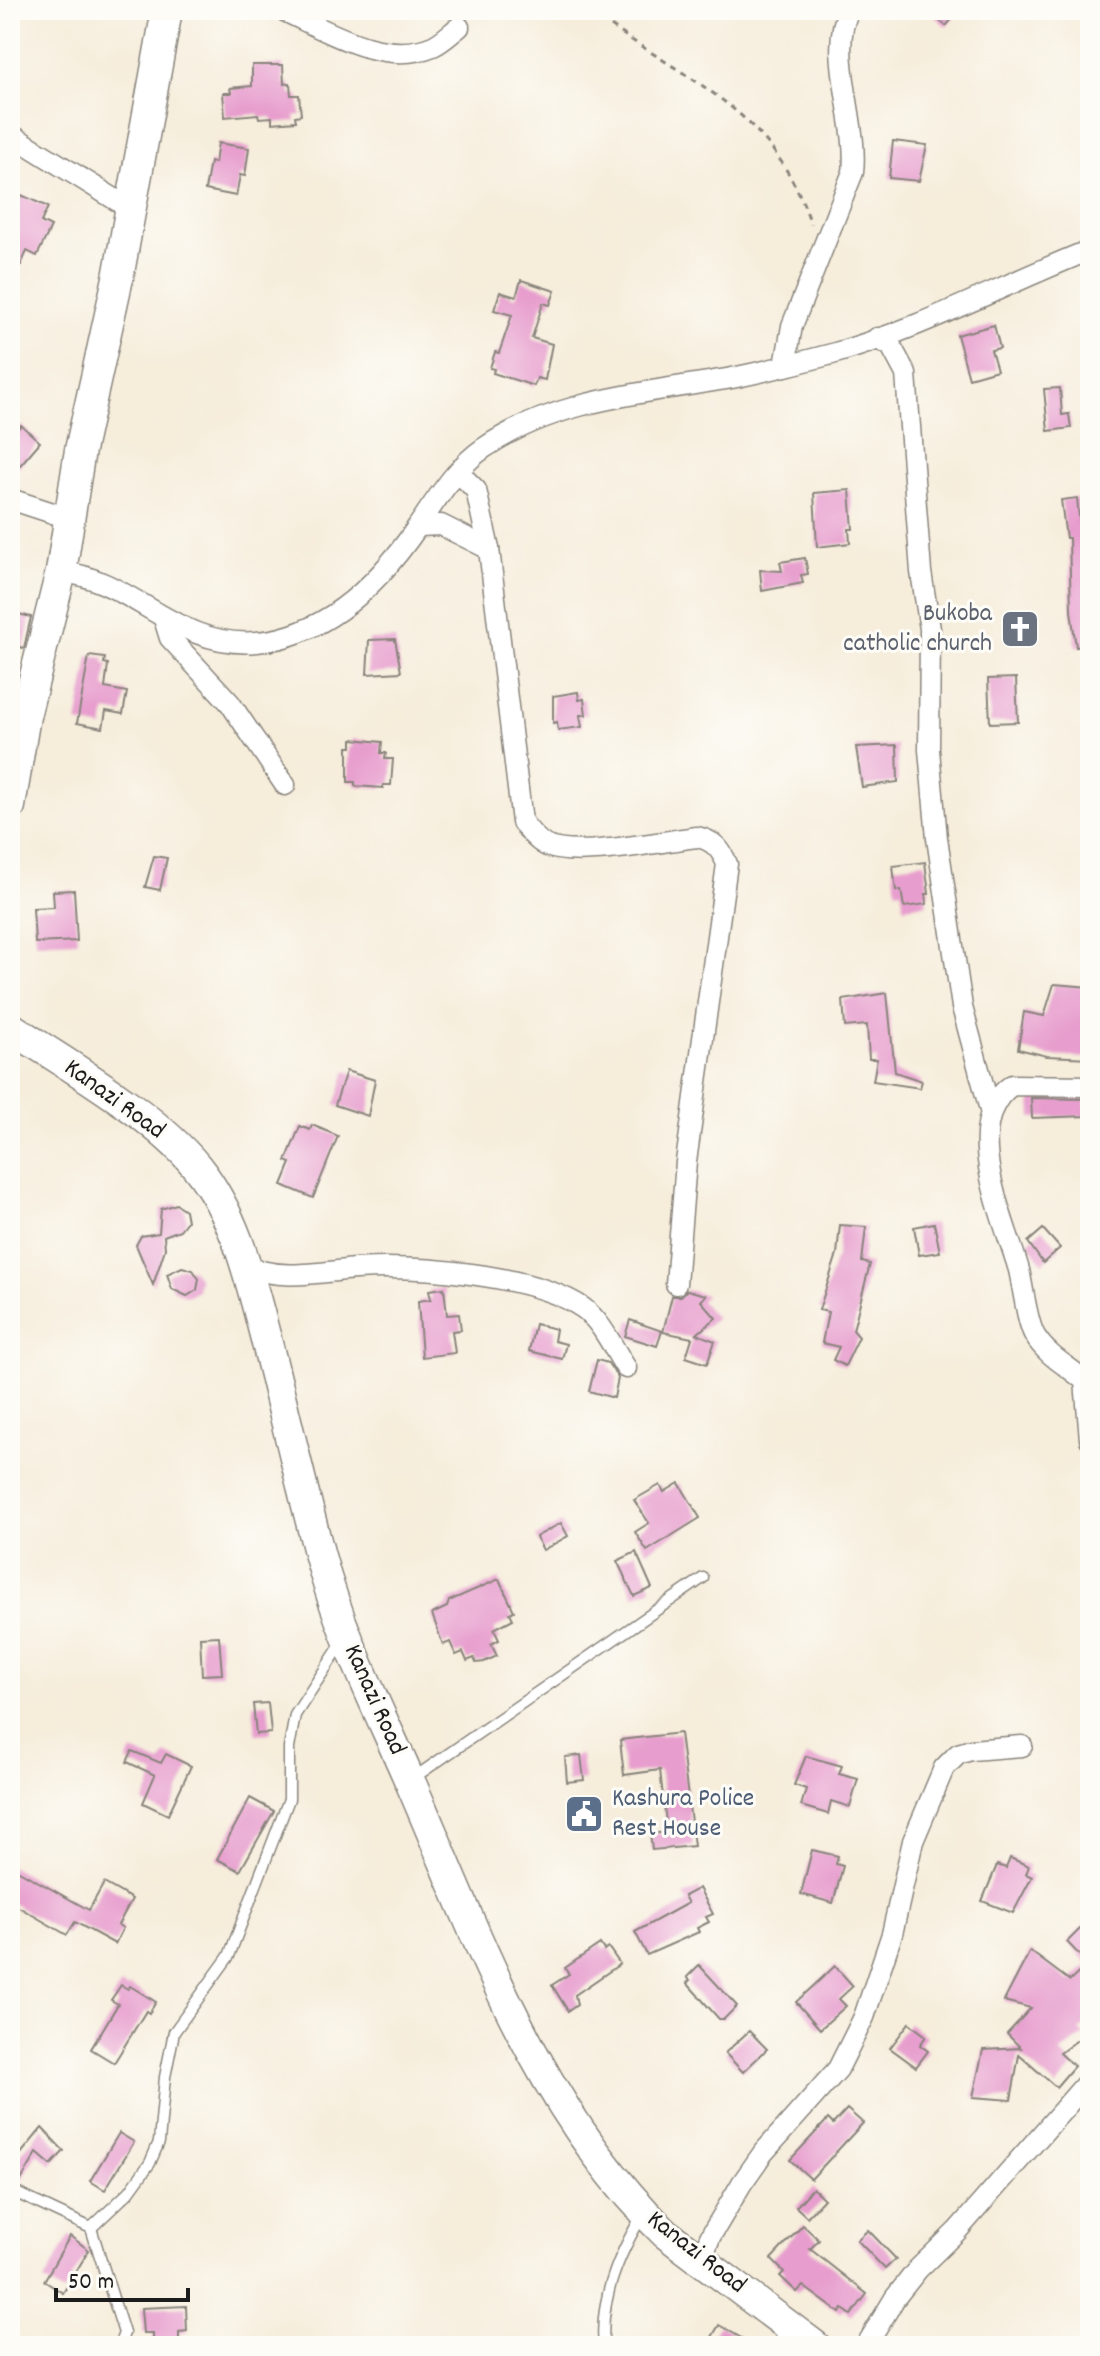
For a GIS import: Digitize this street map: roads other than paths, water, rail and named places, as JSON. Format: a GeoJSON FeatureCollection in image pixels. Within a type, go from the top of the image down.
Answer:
{"type":"FeatureCollection","features":[{"type":"Feature","properties":{"kind":"main road"},"geometry":{"type":"LineString","coordinates":[[10,806],[25,716],[61,572],[68,518],[167,10]]}},
{"type":"Feature","properties":{"kind":"main road","name":"Kanazi Road"},"geometry":{"type":"LineString","coordinates":[[10,1027],[158,1129],[196,1166],[222,1205],[247,1266],[320,1560],[346,1638],[525,2044],[585,2137],[644,2213],[701,2261],[815,2346]]}},
{"type":"Feature","properties":{"kind":"street"},"geometry":{"type":"LineString","coordinates":[[282,10],[374,50],[405,51],[434,46],[459,27]]}},
{"type":"Feature","properties":{"kind":"street"},"geometry":{"type":"LineString","coordinates":[[785,366],[792,326],[853,172],[856,146],[841,39],[849,10]]}},
{"type":"Feature","properties":{"kind":"street"},"geometry":{"type":"LineString","coordinates":[[10,134],[129,208]]}},
{"type":"Feature","properties":{"kind":"street"},"geometry":{"type":"LineString","coordinates":[[61,572],[88,576],[164,619],[217,639],[256,642],[304,633],[351,603],[388,565],[458,472],[483,448],[601,397],[785,366],[877,338],[967,304],[1090,250]]}},
{"type":"Feature","properties":{"kind":"street"},"geometry":{"type":"LineString","coordinates":[[877,338],[891,346],[906,374],[921,572],[930,629],[929,750],[937,838],[962,1007],[990,1110],[989,1177],[1017,1264],[1033,1334],[1057,1361],[1085,1381],[1090,1439]]}},
{"type":"Feature","properties":{"kind":"street"},"geometry":{"type":"LineString","coordinates":[[458,472],[476,490],[489,549],[522,822],[546,846],[564,849],[605,850],[688,838],[708,839],[722,851],[727,864],[688,1149],[676,1284]]}},
{"type":"Feature","properties":{"kind":"street"},"geometry":{"type":"LineString","coordinates":[[10,499],[68,518]]}},
{"type":"Feature","properties":{"kind":"street"},"geometry":{"type":"LineString","coordinates":[[419,526],[441,525],[489,549]]}},
{"type":"Feature","properties":{"kind":"street"},"geometry":{"type":"LineString","coordinates":[[164,619],[170,638],[230,703],[285,785]]}},
{"type":"Feature","properties":{"kind":"street"},"geometry":{"type":"LineString","coordinates":[[990,1110],[1007,1089],[1021,1083],[1090,1086]]}},
{"type":"Feature","properties":{"kind":"street"},"geometry":{"type":"LineString","coordinates":[[247,1266],[263,1273],[364,1269],[462,1271],[491,1276],[584,1309],[601,1327],[626,1368]]}},
{"type":"Feature","properties":{"kind":"street"},"geometry":{"type":"LineString","coordinates":[[701,2261],[721,2215],[763,2153],[816,2098],[838,2069],[851,2043],[880,1979],[913,1841],[944,1768],[958,1754],[983,1747],[1022,1746]]}},
{"type":"Feature","properties":{"kind":"street"},"geometry":{"type":"LineString","coordinates":[[866,2346],[895,2298],[918,2269],[957,2231],[1090,2079]]}},
{"type":"Feature","properties":{"kind":"lane"},"geometry":{"type":"LineString","coordinates":[[410,1781],[703,1578]]}},
{"type":"Feature","properties":{"kind":"lane"},"geometry":{"type":"LineString","coordinates":[[91,2228],[129,2192],[150,2163],[159,2142],[174,2032],[229,1956],[289,1799],[289,1748],[295,1715],[346,1638]]}},
{"type":"Feature","properties":{"kind":"lane"},"geometry":{"type":"LineString","coordinates":[[10,2190],[91,2228],[124,2333],[119,2346]]}},
{"type":"Feature","properties":{"kind":"lane"},"geometry":{"type":"LineString","coordinates":[[604,2346],[612,2278],[620,2253],[644,2213]]}},
{"type":"Feature","properties":{"kind":"place","name":"Bukoba catholic church"},"geometry":{"type":"Point","coordinates":[1020,629]}},
{"type":"Feature","properties":{"kind":"place","name":"Kashura Police Rest House"},"geometry":{"type":"Point","coordinates":[584,1814]}}]}
